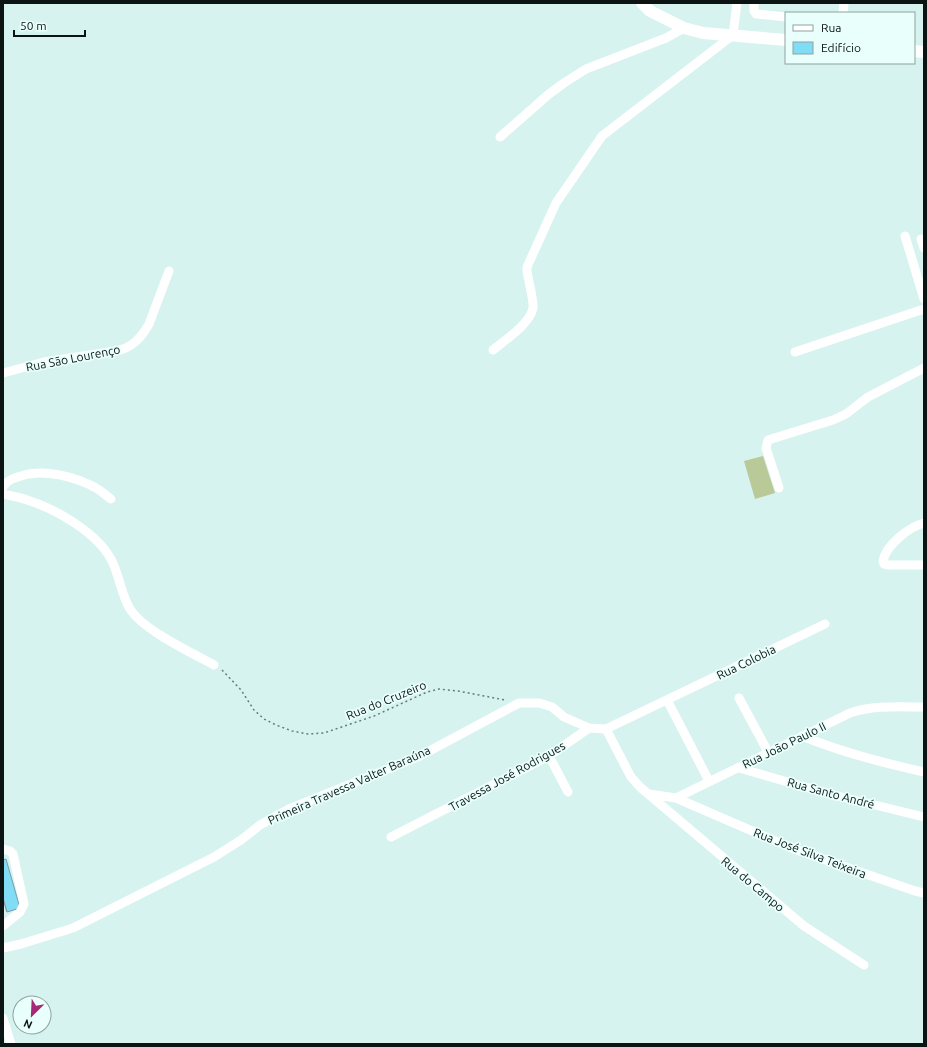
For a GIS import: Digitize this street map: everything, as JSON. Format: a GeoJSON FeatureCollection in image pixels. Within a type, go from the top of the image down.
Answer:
{"type":"FeatureCollection","features":[{"type":"Feature","properties":{"kind":"main road"},"geometry":{"type":"LineString","coordinates":[[642,3],[650,11],[684,28],[704,33],[785,40]]}},
{"type":"Feature","properties":{"kind":"street"},"geometry":{"type":"LineString","coordinates":[[493,350],[522,326],[529,317],[533,307],[527,267],[556,203],[602,136],[733,35],[737,3]]}},
{"type":"Feature","properties":{"kind":"street"},"geometry":{"type":"LineString","coordinates":[[754,3],[754,11],[756,14],[785,17]]}},
{"type":"Feature","properties":{"kind":"street"},"geometry":{"type":"LineString","coordinates":[[500,137],[564,83],[586,69],[666,38],[684,28]]}},
{"type":"Feature","properties":{"kind":"street"},"geometry":{"type":"LineString","coordinates":[[905,236],[924,299]]}},
{"type":"Feature","properties":{"kind":"street"},"geometry":{"type":"LineString","coordinates":[[921,239],[924,248]]}},
{"type":"Feature","properties":{"kind":"street","name":"Rua São Lourenço"},"geometry":{"type":"LineString","coordinates":[[3,373],[44,362],[123,350],[132,345],[149,324],[169,271]]}},
{"type":"Feature","properties":{"kind":"street"},"geometry":{"type":"LineString","coordinates":[[795,352],[924,309]]}},
{"type":"Feature","properties":{"kind":"street"},"geometry":{"type":"LineString","coordinates":[[779,488],[766,448],[768,440],[833,420],[846,414],[868,397],[924,368]]}},
{"type":"Feature","properties":{"kind":"street"},"geometry":{"type":"LineString","coordinates":[[3,487],[12,479],[30,472],[51,474],[67,476],[96,488],[111,499]]}},
{"type":"Feature","properties":{"kind":"street"},"geometry":{"type":"LineString","coordinates":[[3,494],[27,500],[55,512],[91,535],[103,547],[112,561],[130,609],[139,620],[173,643],[214,665]]}},
{"type":"Feature","properties":{"kind":"street"},"geometry":{"type":"LineString","coordinates":[[924,523],[908,530],[887,549],[882,561],[884,564],[889,565],[924,565]]}},
{"type":"Feature","properties":{"kind":"street","name":"Rua Colobia"},"geometry":{"type":"LineString","coordinates":[[667,700],[825,624]]}},
{"type":"Feature","properties":{"kind":"street"},"geometry":{"type":"LineString","coordinates":[[739,698],[768,752]]}},
{"type":"Feature","properties":{"kind":"street"},"geometry":{"type":"LineString","coordinates":[[589,728],[606,729],[667,700],[709,781]]}},
{"type":"Feature","properties":{"kind":"street","name":"Primeira Travessa Valter Baraúna"},"geometry":{"type":"LineString","coordinates":[[3,948],[73,928],[214,857],[241,840],[260,825],[288,809],[420,756],[519,703],[539,703],[552,707],[564,717],[589,728]]}},
{"type":"Feature","properties":{"kind":"street","name":"Rua João Paulo II"},"geometry":{"type":"LineString","coordinates":[[676,798],[850,712],[864,708],[876,707],[924,707]]}},
{"type":"Feature","properties":{"kind":"street","name":"Travessa José Rodrigues"},"geometry":{"type":"LineString","coordinates":[[391,837],[548,756],[589,728]]}},
{"type":"Feature","properties":{"kind":"street","name":"Rua do Campo"},"geometry":{"type":"LineString","coordinates":[[606,729],[631,777],[648,794],[804,926],[864,965]]}},
{"type":"Feature","properties":{"kind":"street"},"geometry":{"type":"LineString","coordinates":[[802,736],[861,756],[924,772]]}},
{"type":"Feature","properties":{"kind":"street"},"geometry":{"type":"LineString","coordinates":[[548,756],[568,792]]}},
{"type":"Feature","properties":{"kind":"street","name":"Rua Santo André"},"geometry":{"type":"LineString","coordinates":[[739,768],[830,794],[924,817]]}},
{"type":"Feature","properties":{"kind":"street"},"geometry":{"type":"LineString","coordinates":[[648,794],[676,798]]}},
{"type":"Feature","properties":{"kind":"street","name":"Rua José Silva Teixeira"},"geometry":{"type":"LineString","coordinates":[[676,798],[794,850],[914,891],[924,893]]}},
{"type":"Feature","properties":{"kind":"street"},"geometry":{"type":"LineString","coordinates":[[3,850],[10,851],[13,854],[24,904],[20,912],[3,926]]}},
{"type":"Feature","properties":{"kind":"street"},"geometry":{"type":"LineString","coordinates":[[3,1018],[11,1044]]}},
{"type":"Feature","properties":{"kind":"path","name":"Rua do Cruzeiro"},"geometry":{"type":"LineString","coordinates":[[214,665],[235,681],[254,710],[264,719],[292,731],[308,734],[324,733],[374,716],[427,692],[439,689],[458,691],[519,703]]}},
{"type":"Feature","properties":{"kind":"green space"},"geometry":{"type":"Polygon","coordinates":[[[763,456],[775,493],[755,499],[744,461],[763,456]]]}},
{"type":"Feature","properties":{"kind":"building"},"geometry":{"type":"Polygon","coordinates":[[[6,859],[20,908],[7,912],[3,898],[3,860],[6,859]]]}}]}
